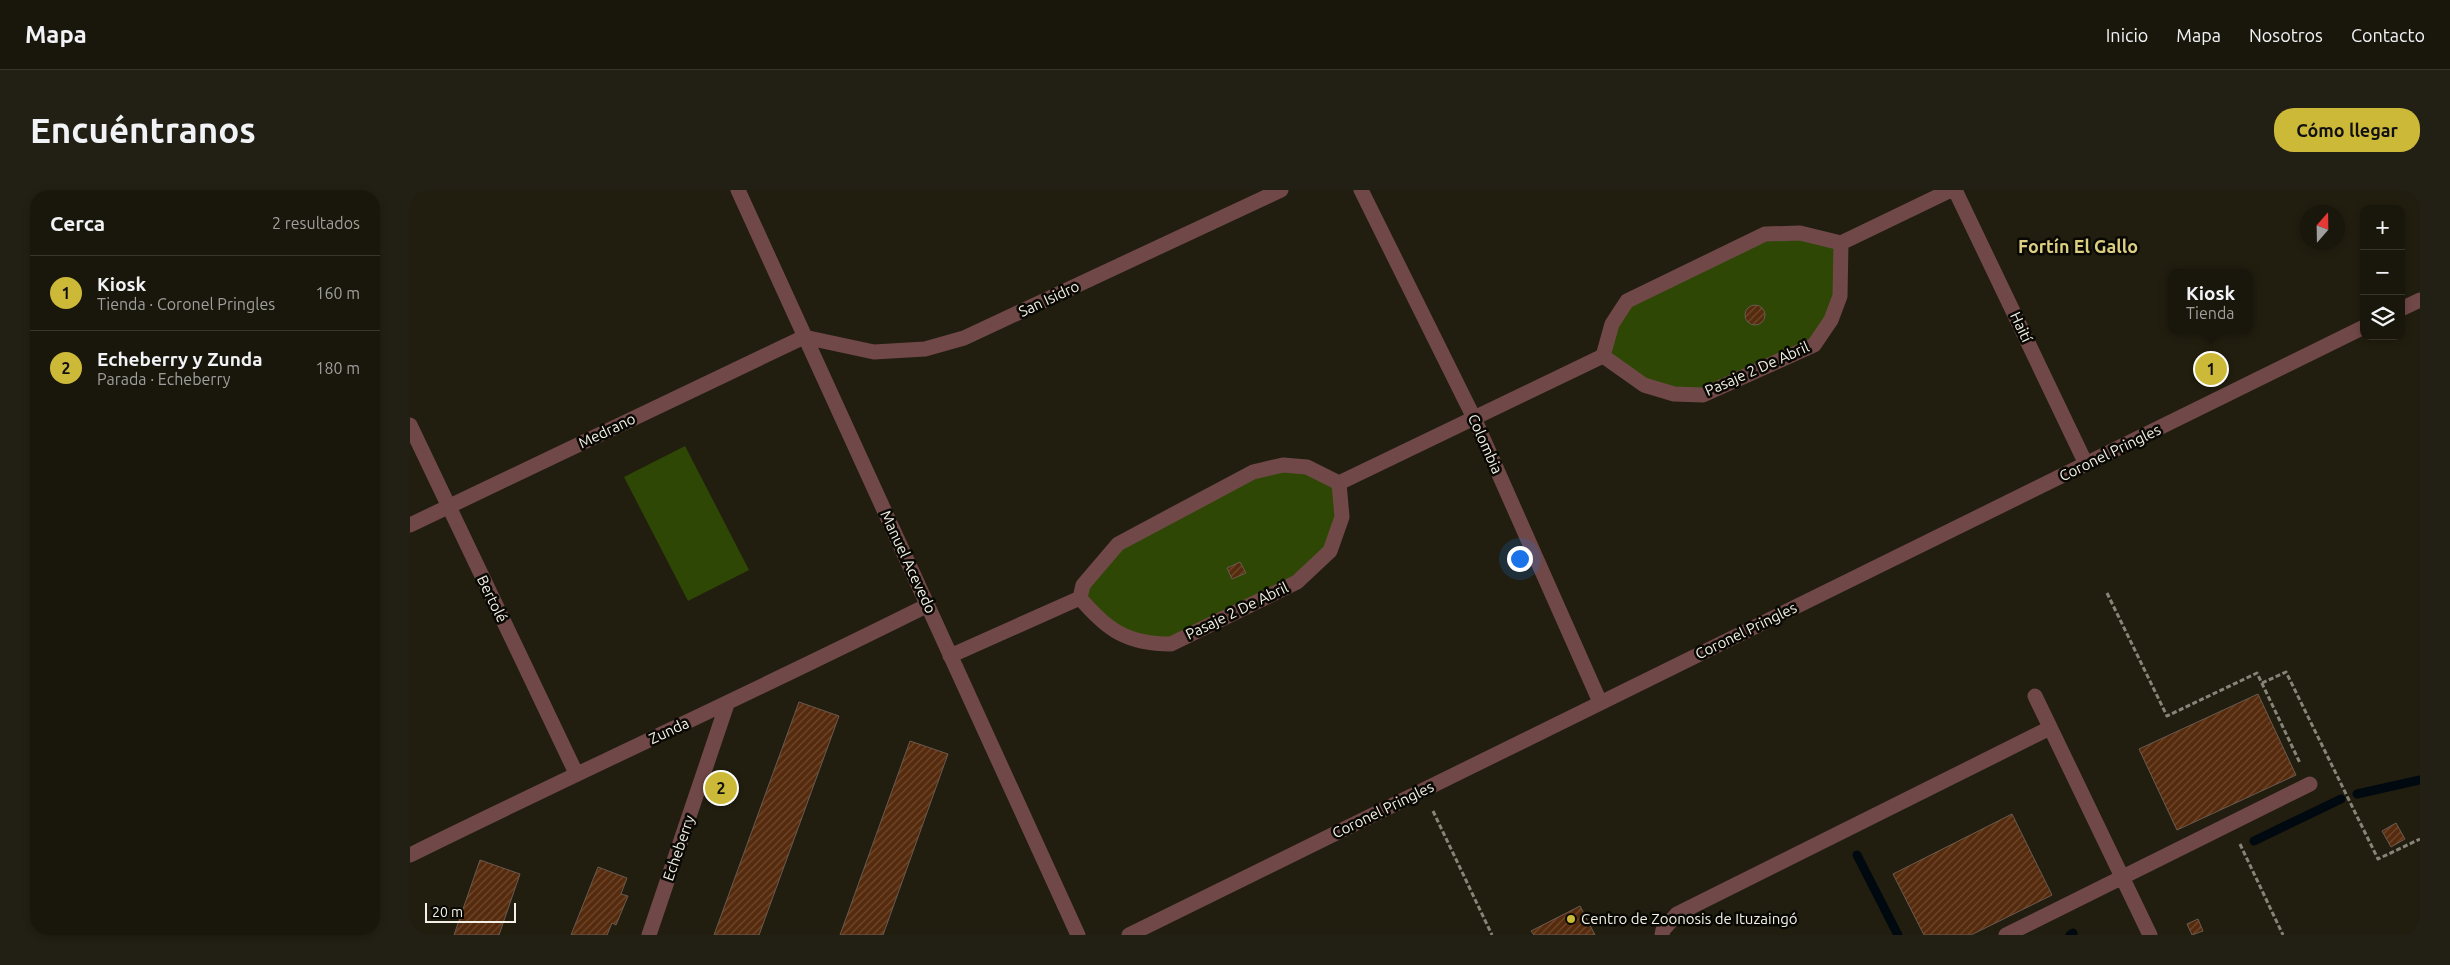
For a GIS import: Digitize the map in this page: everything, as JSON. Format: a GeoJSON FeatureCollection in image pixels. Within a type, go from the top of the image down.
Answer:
{"type":"FeatureCollection","features":[{"type":"Feature","properties":{"kind":"street","name":"Manuel Acevedo"},"geometry":{"type":"LineString","coordinates":[[738,190],[1078,935]]}},
{"type":"Feature","properties":{"kind":"street","name":"San Isidro"},"geometry":{"type":"LineString","coordinates":[[804,337],[874,352],[924,349],[964,338],[1280,190]]}},
{"type":"Feature","properties":{"kind":"street","name":"Colombia"},"geometry":{"type":"LineString","coordinates":[[1361,190],[1474,418],[1600,702]]}},
{"type":"Feature","properties":{"kind":"street"},"geometry":{"type":"LineString","coordinates":[[950,656],[1080,598],[1083,585],[1118,544],[1253,472],[1283,465],[1307,467],[1339,483],[1602,356],[1612,324],[1627,301],[1765,234],[1800,233],[1841,243],[1951,190]]}},
{"type":"Feature","properties":{"kind":"street","name":"Haití"},"geometry":{"type":"LineString","coordinates":[[1956,190],[2086,464]]}},
{"type":"Feature","properties":{"kind":"street","name":"Pasaje 2 De Abril"},"geometry":{"type":"LineString","coordinates":[[1602,356],[1644,385],[1674,394],[1704,395],[1814,345],[1831,320],[1840,296],[1841,243]]}},
{"type":"Feature","properties":{"kind":"street"},"geometry":{"type":"LineString","coordinates":[[2405,307],[2420,300]]}},
{"type":"Feature","properties":{"kind":"street","name":"Coronel Pringles"},"geometry":{"type":"LineString","coordinates":[[1129,935],[2360,330]]}},
{"type":"Feature","properties":{"kind":"street","name":"Medrano"},"geometry":{"type":"LineString","coordinates":[[410,525],[804,337]]}},
{"type":"Feature","properties":{"kind":"street","name":"Bertolé"},"geometry":{"type":"LineString","coordinates":[[410,425],[576,773]]}},
{"type":"Feature","properties":{"kind":"street","name":"Pasaje 2 De Abril"},"geometry":{"type":"LineString","coordinates":[[1080,598],[1100,622],[1134,640],[1150,644],[1170,644],[1297,582],[1330,551],[1342,516],[1339,483]]}},
{"type":"Feature","properties":{"kind":"street","name":"Zunda"},"geometry":{"type":"LineString","coordinates":[[410,855],[576,773],[727,704],[928,605]]}},
{"type":"Feature","properties":{"kind":"street"},"geometry":{"type":"LineString","coordinates":[[2035,696],[2150,935]]}},
{"type":"Feature","properties":{"kind":"street","name":"Echeberry"},"geometry":{"type":"LineString","coordinates":[[649,935],[727,704]]}},
{"type":"Feature","properties":{"kind":"street"},"geometry":{"type":"LineString","coordinates":[[1662,935],[1663,930],[1677,914],[2050,728]]}},
{"type":"Feature","properties":{"kind":"street"},"geometry":{"type":"LineString","coordinates":[[2006,935],[2310,784]]}},
{"type":"Feature","properties":{"kind":"path"},"geometry":{"type":"LineString","coordinates":[[2107,593],[2167,716],[2258,673],[2310,784]]}},
{"type":"Feature","properties":{"kind":"path"},"geometry":{"type":"LineString","coordinates":[[2262,683],[2286,672],[2378,859],[2420,840]]}},
{"type":"Feature","properties":{"kind":"path"},"geometry":{"type":"LineString","coordinates":[[1423,790],[1492,935]]}},
{"type":"Feature","properties":{"kind":"path"},"geometry":{"type":"LineString","coordinates":[[2236,836],[2283,935]]}},
{"type":"Feature","properties":{"kind":"green space"},"geometry":{"type":"Polygon","coordinates":[[[1765,234],[1841,243],[1840,296],[1814,345],[1703,395],[1674,394],[1603,356],[1627,301],[1765,234]]]}},
{"type":"Feature","properties":{"kind":"green space"},"geometry":{"type":"Polygon","coordinates":[[[685,446],[749,570],[688,601],[624,477],[685,446]]]}},
{"type":"Feature","properties":{"kind":"green space"},"geometry":{"type":"Polygon","coordinates":[[[1283,465],[1339,483],[1330,551],[1297,582],[1171,644],[1100,621],[1083,585],[1118,544],[1283,465]]]}},
{"type":"Feature","properties":{"kind":"building"},"geometry":{"type":"Polygon","coordinates":[[[1755,305],[1762,308],[1765,315],[1762,322],[1755,325],[1748,322],[1745,315],[1748,308],[1755,305]]]}},
{"type":"Feature","properties":{"kind":"building"},"geometry":{"type":"Polygon","coordinates":[[[1240,562],[1246,573],[1232,579],[1227,568],[1240,562]]]}},
{"type":"Feature","properties":{"kind":"building"},"geometry":{"type":"Polygon","coordinates":[[[2258,694],[2296,775],[2177,830],[2139,749],[2258,694]]]}},
{"type":"Feature","properties":{"kind":"building"},"geometry":{"type":"Polygon","coordinates":[[[799,702],[839,716],[759,935],[714,935],[799,702]]]}},
{"type":"Feature","properties":{"kind":"building"},"geometry":{"type":"Polygon","coordinates":[[[910,741],[948,754],[883,935],[840,935],[910,741]]]}},
{"type":"Feature","properties":{"kind":"building"},"geometry":{"type":"Polygon","coordinates":[[[2012,814],[2052,895],[1971,935],[1924,935],[1893,874],[2012,814]]]}},
{"type":"Feature","properties":{"kind":"building"},"geometry":{"type":"Polygon","coordinates":[[[2396,823],[2405,839],[2391,847],[2382,831],[2396,823]]]}},
{"type":"Feature","properties":{"kind":"building"},"geometry":{"type":"Polygon","coordinates":[[[480,860],[520,874],[499,935],[454,935],[480,860]]]}},
{"type":"Feature","properties":{"kind":"building"},"geometry":{"type":"Polygon","coordinates":[[[598,867],[627,878],[621,894],[628,896],[616,925],[612,923],[607,935],[571,935],[598,867]]]}},
{"type":"Feature","properties":{"kind":"building","name":"Centro de Zoonosis de Ituzaingó"},"geometry":{"type":"Polygon","coordinates":[[[1580,906],[1595,935],[1534,935],[1531,931],[1580,906]]]}},
{"type":"Feature","properties":{"kind":"building"},"geometry":{"type":"Polygon","coordinates":[[[2198,919],[2203,931],[2192,935],[2187,924],[2198,919]]]}},
{"type":"Feature","properties":{"kind":"waterway"},"geometry":{"type":"LineString","coordinates":[[2357,794],[2420,780]]}},
{"type":"Feature","properties":{"kind":"waterway"},"geometry":{"type":"LineString","coordinates":[[2254,841],[2341,799]]}},
{"type":"Feature","properties":{"kind":"waterway"},"geometry":{"type":"LineString","coordinates":[[1857,855],[1898,935]]}},
{"type":"Feature","properties":{"kind":"place","name":"Kiosk"},"geometry":{"type":"Point","coordinates":[2211,369]}},
{"type":"Feature","properties":{"kind":"place","name":"Echeberry y Zunda"},"geometry":{"type":"Point","coordinates":[721,788]}},
{"type":"Feature","properties":{"kind":"place","name":"Centro de Zoonosis de Ituzaingó"},"geometry":{"type":"Point","coordinates":[1571,919]}},
{"type":"Feature","properties":{"kind":"district","name":"Fortín El Gallo"},"geometry":{"type":"Point","coordinates":[2078,247]}}]}
